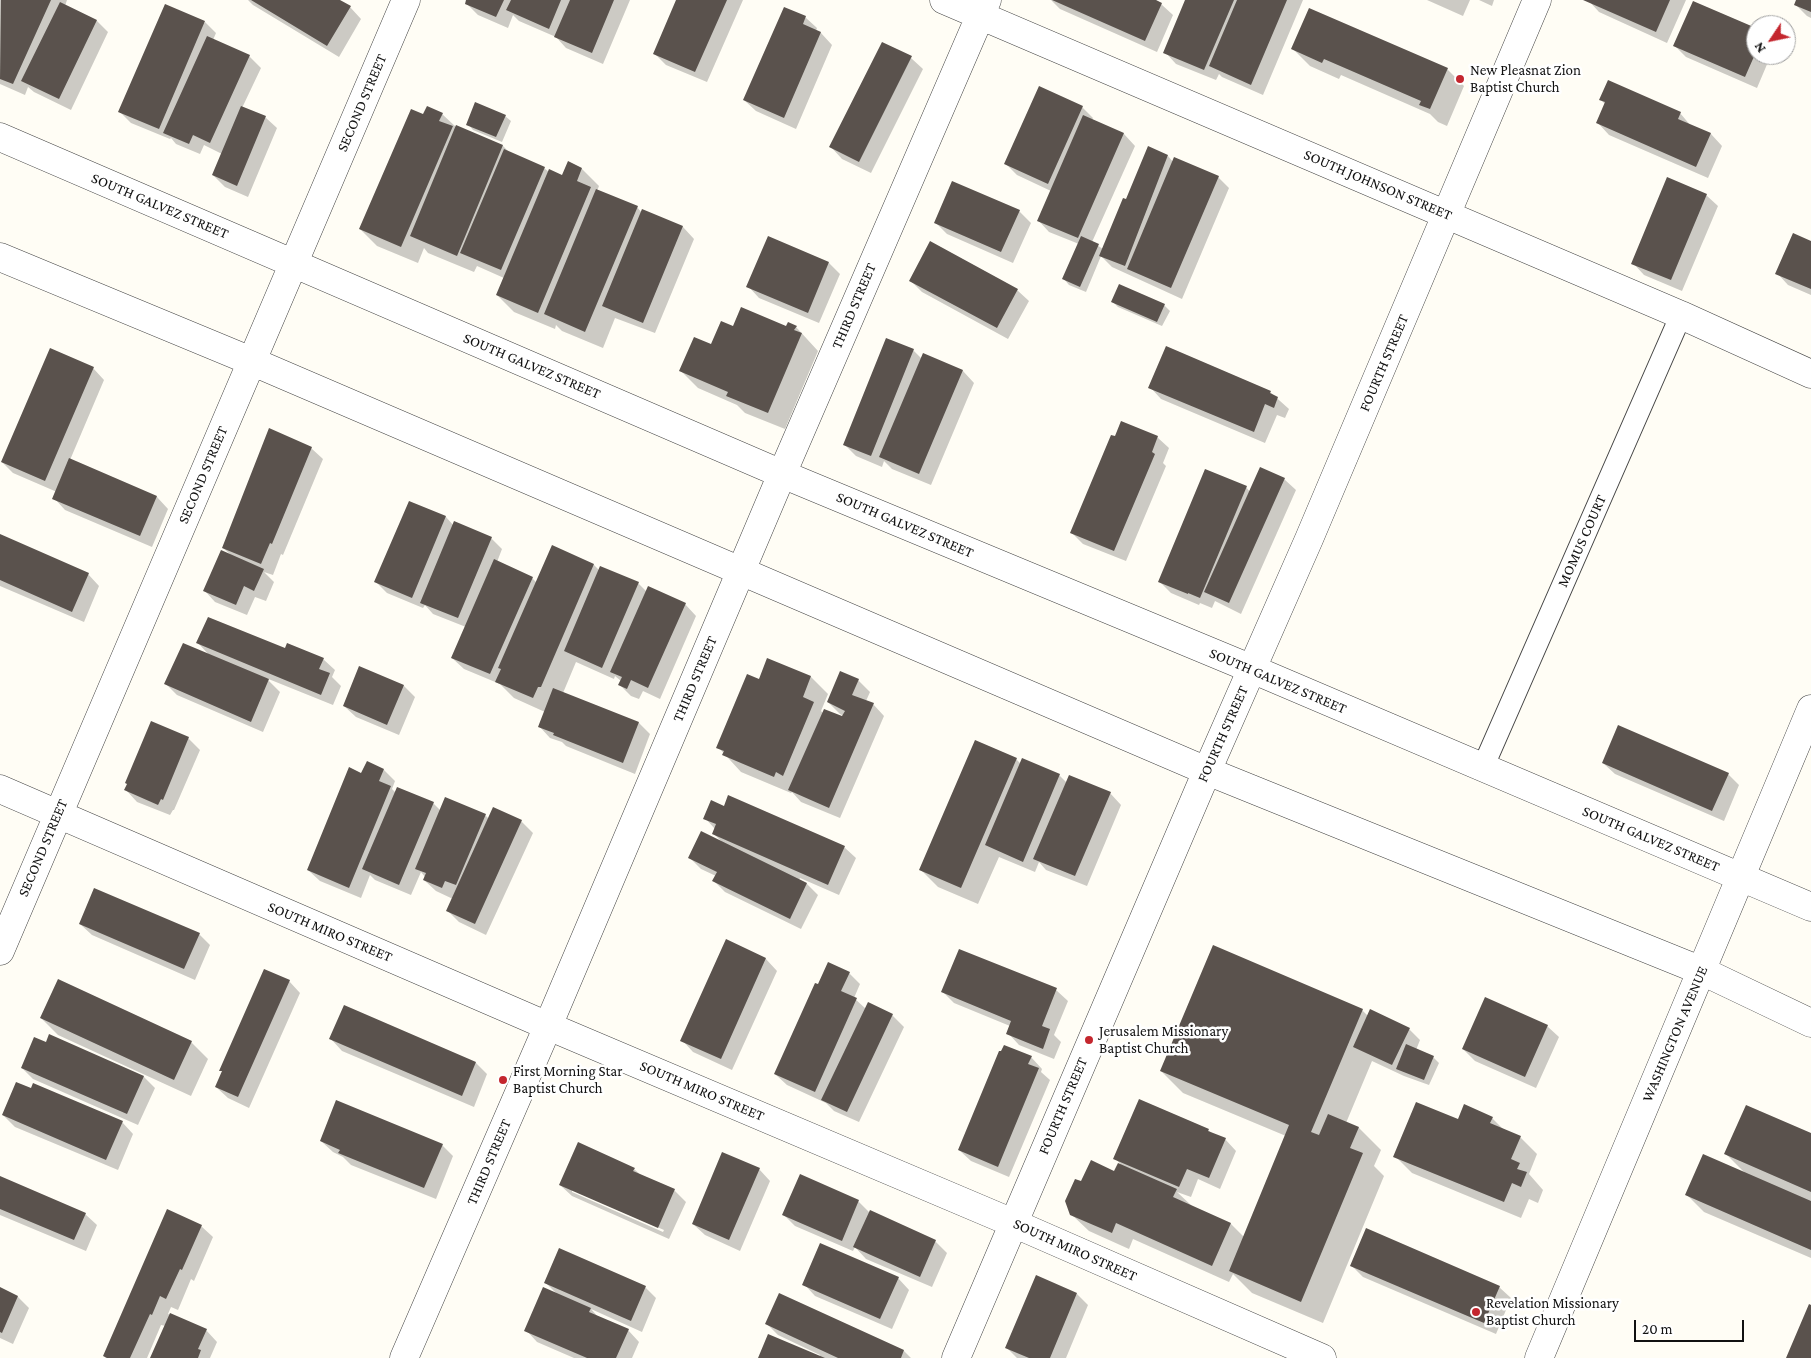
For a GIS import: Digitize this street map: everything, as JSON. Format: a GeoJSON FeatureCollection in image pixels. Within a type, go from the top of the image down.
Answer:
{"type":"FeatureCollection","features":[{"type":"Feature","properties":{"kind":"street","name":"SECOND STREET"},"geometry":{"type":"LineString","coordinates":[[0,951],[406,0]]}},
{"type":"Feature","properties":{"kind":"street","name":"SOUTH JOHNSON STREET"},"geometry":{"type":"LineString","coordinates":[[944,0],[984,8],[1447,215],[1682,315],[1811,374]]}},
{"type":"Feature","properties":{"kind":"street","name":"FOURTH STREET"},"geometry":{"type":"LineString","coordinates":[[956,1358],[1207,771],[1313,530],[1537,0]]}},
{"type":"Feature","properties":{"kind":"street","name":"THIRD STREET"},"geometry":{"type":"LineString","coordinates":[[404,1358],[548,1026],[740,571],[984,8]]}},
{"type":"Feature","properties":{"kind":"street","name":"SOUTH GALVEZ STREET"},"geometry":{"type":"LineString","coordinates":[[0,137],[782,474],[1252,669],[1811,907]]}},
{"type":"Feature","properties":{"kind":"street"},"geometry":{"type":"LineString","coordinates":[[0,257],[251,361],[1207,771],[1702,972],[1811,1023]]}},
{"type":"Feature","properties":{"kind":"street","name":"WASHINGTON AVENUE"},"geometry":{"type":"LineString","coordinates":[[1539,1358],[1811,709]]}},
{"type":"Feature","properties":{"kind":"street","name":"SOUTH MIRO STREET"},"geometry":{"type":"LineString","coordinates":[[0,789],[548,1026],[1013,1223],[1322,1358]]}},
{"type":"Feature","properties":{"kind":"lane","name":"MOMUS COURT"},"geometry":{"type":"LineString","coordinates":[[1483,767],[1682,315]]}},
{"type":"Feature","properties":{"kind":"building"},"geometry":{"type":"Polygon","coordinates":[[[1,0],[51,0],[13,84],[0,79],[1,0]]]}},
{"type":"Feature","properties":{"kind":"building"},"geometry":{"type":"Polygon","coordinates":[[[251,0],[340,0],[351,6],[327,46],[251,0]]]}},
{"type":"Feature","properties":{"kind":"building"},"geometry":{"type":"Polygon","coordinates":[[[466,0],[504,0],[496,17],[465,4],[466,0]]]}},
{"type":"Feature","properties":{"kind":"building"},"geometry":{"type":"Polygon","coordinates":[[[511,0],[561,0],[549,29],[506,10],[511,0]]]}},
{"type":"Feature","properties":{"kind":"building"},"geometry":{"type":"Polygon","coordinates":[[[570,0],[614,0],[592,53],[554,37],[570,0]]]}},
{"type":"Feature","properties":{"kind":"building"},"geometry":{"type":"Polygon","coordinates":[[[676,0],[727,0],[695,72],[653,54],[676,0]]]}},
{"type":"Feature","properties":{"kind":"building"},"geometry":{"type":"Polygon","coordinates":[[[1052,0],[1156,0],[1162,3],[1145,41],[1052,0]]]}},
{"type":"Feature","properties":{"kind":"building"},"geometry":{"type":"Polygon","coordinates":[[[1185,0],[1234,0],[1204,70],[1163,53],[1185,0]]]}},
{"type":"Feature","properties":{"kind":"building"},"geometry":{"type":"Polygon","coordinates":[[[1237,0],[1287,0],[1251,85],[1209,66],[1237,0]]]}},
{"type":"Feature","properties":{"kind":"building"},"geometry":{"type":"Polygon","coordinates":[[[1583,0],[1670,0],[1656,32],[1583,0]]]}},
{"type":"Feature","properties":{"kind":"building"},"geometry":{"type":"Polygon","coordinates":[[[1796,0],[1811,0],[1811,12],[1794,5],[1796,0]]]}},
{"type":"Feature","properties":{"kind":"building"},"geometry":{"type":"Polygon","coordinates":[[[1693,1],[1746,24],[1746,65],[1750,65],[1745,77],[1673,46],[1693,1]]]}},
{"type":"Feature","properties":{"kind":"building"},"geometry":{"type":"Polygon","coordinates":[[[60,2],[97,20],[59,99],[21,81],[60,2]]]}},
{"type":"Feature","properties":{"kind":"building"},"geometry":{"type":"Polygon","coordinates":[[[165,4],[205,21],[159,129],[118,112],[165,4]]]}},
{"type":"Feature","properties":{"kind":"building"},"geometry":{"type":"Polygon","coordinates":[[[784,7],[806,16],[803,24],[821,32],[784,118],[743,100],[784,7]]]}},
{"type":"Feature","properties":{"kind":"building"},"geometry":{"type":"Polygon","coordinates":[[[1309,8],[1448,68],[1430,109],[1419,105],[1421,101],[1324,59],[1322,63],[1291,49],[1309,8]]]}},
{"type":"Feature","properties":{"kind":"building"},"geometry":{"type":"Polygon","coordinates":[[[207,36],[250,55],[210,143],[193,135],[189,144],[163,133],[207,36]]]}},
{"type":"Feature","properties":{"kind":"building"},"geometry":{"type":"Polygon","coordinates":[[[882,42],[912,56],[859,162],[829,147],[882,42]]]}},
{"type":"Feature","properties":{"kind":"building"},"geometry":{"type":"Polygon","coordinates":[[[1608,80],[1681,112],[1678,119],[1711,133],[1696,167],[1596,123],[1605,102],[1599,100],[1608,80]]]}},
{"type":"Feature","properties":{"kind":"building"},"geometry":{"type":"Polygon","coordinates":[[[1039,86],[1083,106],[1048,184],[1004,164],[1039,86]]]}},
{"type":"Feature","properties":{"kind":"building"},"geometry":{"type":"Polygon","coordinates":[[[475,102],[506,115],[496,137],[466,125],[475,102]]]}},
{"type":"Feature","properties":{"kind":"building"},"geometry":{"type":"Polygon","coordinates":[[[241,106],[266,116],[237,186],[212,175],[241,106]]]}},
{"type":"Feature","properties":{"kind":"building"},"geometry":{"type":"Polygon","coordinates":[[[427,106],[443,113],[439,121],[453,126],[401,247],[359,229],[411,109],[423,114],[427,106]]]}},
{"type":"Feature","properties":{"kind":"building"},"geometry":{"type":"Polygon","coordinates":[[[1083,115],[1124,133],[1078,238],[1037,221],[1083,115]]]}},
{"type":"Feature","properties":{"kind":"building"},"geometry":{"type":"Polygon","coordinates":[[[456,125],[503,145],[457,256],[410,236],[456,125]]]}},
{"type":"Feature","properties":{"kind":"building"},"geometry":{"type":"Polygon","coordinates":[[[1148,146],[1168,155],[1125,266],[1099,256],[1123,198],[1126,199],[1148,146]]]}},
{"type":"Feature","properties":{"kind":"building"},"geometry":{"type":"Polygon","coordinates":[[[504,149],[545,167],[501,270],[460,253],[504,149]]]}},
{"type":"Feature","properties":{"kind":"building"},"geometry":{"type":"Polygon","coordinates":[[[1174,157],[1219,176],[1171,288],[1127,269],[1174,157]]]}},
{"type":"Feature","properties":{"kind":"building"},"geometry":{"type":"Polygon","coordinates":[[[568,161],[582,168],[577,181],[591,187],[538,313],[496,295],[549,169],[562,175],[568,161]]]}},
{"type":"Feature","properties":{"kind":"building"},"geometry":{"type":"Polygon","coordinates":[[[1667,177],[1707,194],[1671,280],[1631,264],[1667,177]]]}},
{"type":"Feature","properties":{"kind":"building"},"geometry":{"type":"Polygon","coordinates":[[[952,181],[1020,210],[1001,252],[934,223],[952,181]]]}},
{"type":"Feature","properties":{"kind":"building"},"geometry":{"type":"Polygon","coordinates":[[[596,189],[638,206],[585,332],[544,314],[596,189]]]}},
{"type":"Feature","properties":{"kind":"building"},"geometry":{"type":"Polygon","coordinates":[[[642,209],[683,226],[643,323],[602,306],[642,209]]]}},
{"type":"Feature","properties":{"kind":"building"},"geometry":{"type":"Polygon","coordinates":[[[1793,233],[1811,241],[1811,289],[1775,274],[1793,233]]]}},
{"type":"Feature","properties":{"kind":"building"},"geometry":{"type":"Polygon","coordinates":[[[768,236],[829,262],[808,313],[746,287],[768,236]]]}},
{"type":"Feature","properties":{"kind":"building"},"geometry":{"type":"Polygon","coordinates":[[[1081,236],[1099,244],[1080,287],[1062,279],[1081,236]]]}},
{"type":"Feature","properties":{"kind":"building"},"geometry":{"type":"Polygon","coordinates":[[[930,241],[1018,289],[997,328],[909,281],[930,241]]]}},
{"type":"Feature","properties":{"kind":"building"},"geometry":{"type":"Polygon","coordinates":[[[1119,284],[1165,304],[1157,322],[1111,302],[1119,284]]]}},
{"type":"Feature","properties":{"kind":"building"},"geometry":{"type":"Polygon","coordinates":[[[741,307],[786,326],[788,322],[797,326],[794,330],[802,333],[768,413],[726,396],[728,392],[679,371],[694,337],[711,344],[721,321],[733,326],[741,307]]]}},
{"type":"Feature","properties":{"kind":"building"},"geometry":{"type":"Polygon","coordinates":[[[886,338],[914,349],[871,456],[843,445],[886,338]]]}},
{"type":"Feature","properties":{"kind":"building"},"geometry":{"type":"Polygon","coordinates":[[[1166,346],[1271,391],[1270,393],[1278,397],[1274,408],[1265,404],[1254,432],[1148,388],[1166,346]]]}},
{"type":"Feature","properties":{"kind":"building"},"geometry":{"type":"Polygon","coordinates":[[[50,348],[94,367],[45,481],[1,462],[50,348]]]}},
{"type":"Feature","properties":{"kind":"building"},"geometry":{"type":"Polygon","coordinates":[[[923,353],[963,370],[919,474],[879,457],[923,353]]]}},
{"type":"Feature","properties":{"kind":"building"},"geometry":{"type":"Polygon","coordinates":[[[1121,421],[1158,436],[1152,452],[1155,454],[1114,551],[1070,533],[1111,435],[1115,436],[1121,421]]]}},
{"type":"Feature","properties":{"kind":"building"},"geometry":{"type":"Polygon","coordinates":[[[269,428],[312,447],[272,544],[270,543],[261,564],[222,548],[269,428]]]}},
{"type":"Feature","properties":{"kind":"building"},"geometry":{"type":"Polygon","coordinates":[[[69,458],[157,496],[140,536],[52,499],[69,458]]]}},
{"type":"Feature","properties":{"kind":"building"},"geometry":{"type":"Polygon","coordinates":[[[1260,467],[1285,478],[1229,603],[1204,592],[1260,467]]]}},
{"type":"Feature","properties":{"kind":"building"},"geometry":{"type":"Polygon","coordinates":[[[1205,469],[1247,486],[1200,598],[1158,582],[1205,469]]]}},
{"type":"Feature","properties":{"kind":"building"},"geometry":{"type":"Polygon","coordinates":[[[409,501],[446,516],[412,598],[374,582],[409,501]]]}},
{"type":"Feature","properties":{"kind":"building"},"geometry":{"type":"Polygon","coordinates":[[[454,521],[492,537],[458,618],[420,603],[454,521]]]}},
{"type":"Feature","properties":{"kind":"building"},"geometry":{"type":"Polygon","coordinates":[[[0,534],[89,573],[72,612],[0,580],[0,534]]]}},
{"type":"Feature","properties":{"kind":"building"},"geometry":{"type":"Polygon","coordinates":[[[552,545],[594,564],[541,687],[538,687],[533,698],[495,682],[501,669],[498,668],[552,545]]]}},
{"type":"Feature","properties":{"kind":"building"},"geometry":{"type":"Polygon","coordinates":[[[221,550],[264,569],[254,591],[244,586],[236,605],[203,591],[221,550]]]}},
{"type":"Feature","properties":{"kind":"building"},"geometry":{"type":"Polygon","coordinates":[[[494,559],[533,577],[490,674],[451,658],[494,559]]]}},
{"type":"Feature","properties":{"kind":"building"},"geometry":{"type":"Polygon","coordinates":[[[600,566],[639,582],[602,668],[564,651],[600,566]]]}},
{"type":"Feature","properties":{"kind":"building"},"geometry":{"type":"Polygon","coordinates":[[[648,586],[686,603],[648,688],[631,680],[627,689],[618,685],[622,677],[610,672],[648,586]]]}},
{"type":"Feature","properties":{"kind":"building"},"geometry":{"type":"Polygon","coordinates":[[[208,617],[285,648],[287,643],[324,658],[319,669],[330,673],[321,695],[196,643],[208,617]]]}},
{"type":"Feature","properties":{"kind":"building"},"geometry":{"type":"Polygon","coordinates":[[[183,643],[269,679],[251,722],[164,684],[183,643]]]}},
{"type":"Feature","properties":{"kind":"building"},"geometry":{"type":"Polygon","coordinates":[[[767,658],[811,676],[803,697],[814,702],[783,776],[776,772],[774,777],[722,755],[724,751],[716,748],[747,674],[759,679],[767,658]]]}},
{"type":"Feature","properties":{"kind":"building"},"geometry":{"type":"Polygon","coordinates":[[[359,666],[404,685],[387,725],[343,706],[359,666]]]}},
{"type":"Feature","properties":{"kind":"building"},"geometry":{"type":"Polygon","coordinates":[[[840,671],[859,679],[852,695],[874,703],[829,808],[788,790],[824,709],[842,716],[845,711],[827,702],[840,671]]]}},
{"type":"Feature","properties":{"kind":"building"},"geometry":{"type":"Polygon","coordinates":[[[553,688],[639,722],[623,763],[553,735],[554,733],[538,727],[553,688]]]}},
{"type":"Feature","properties":{"kind":"building"},"geometry":{"type":"Polygon","coordinates":[[[151,721],[189,737],[163,800],[161,799],[158,805],[124,790],[127,784],[125,783],[151,721]]]}},
{"type":"Feature","properties":{"kind":"building"},"geometry":{"type":"Polygon","coordinates":[[[1618,725],[1729,773],[1712,811],[1602,763],[1618,725]]]}},
{"type":"Feature","properties":{"kind":"building"},"geometry":{"type":"Polygon","coordinates":[[[975,740],[1017,758],[961,888],[919,870],[975,740]]]}},
{"type":"Feature","properties":{"kind":"building"},"geometry":{"type":"Polygon","coordinates":[[[1022,758],[1060,774],[1023,862],[985,845],[1022,758]]]}},
{"type":"Feature","properties":{"kind":"building"},"geometry":{"type":"Polygon","coordinates":[[[367,761],[384,769],[379,781],[391,786],[349,888],[307,870],[349,767],[361,773],[367,761]]]}},
{"type":"Feature","properties":{"kind":"building"},"geometry":{"type":"Polygon","coordinates":[[[1069,775],[1111,792],[1075,876],[1033,859],[1069,775]]]}},
{"type":"Feature","properties":{"kind":"building"},"geometry":{"type":"Polygon","coordinates":[[[397,787],[434,802],[399,885],[362,869],[397,787]]]}},
{"type":"Feature","properties":{"kind":"building"},"geometry":{"type":"Polygon","coordinates":[[[728,795],[845,846],[828,885],[712,834],[716,824],[703,819],[711,800],[724,806],[728,795]]]}},
{"type":"Feature","properties":{"kind":"building"},"geometry":{"type":"Polygon","coordinates":[[[445,797],[486,814],[456,885],[445,881],[442,888],[423,880],[426,873],[415,869],[445,797]]]}},
{"type":"Feature","properties":{"kind":"building"},"geometry":{"type":"Polygon","coordinates":[[[493,807],[522,820],[475,924],[446,911],[493,807]]]}},
{"type":"Feature","properties":{"kind":"building"},"geometry":{"type":"Polygon","coordinates":[[[701,831],[807,883],[790,919],[712,881],[717,872],[688,858],[701,831]]]}},
{"type":"Feature","properties":{"kind":"building"},"geometry":{"type":"Polygon","coordinates":[[[94,888],[200,933],[184,969],[79,924],[94,888]]]}},
{"type":"Feature","properties":{"kind":"building"},"geometry":{"type":"Polygon","coordinates":[[[726,939],[766,958],[721,1059],[680,1041],[726,939]]]}},
{"type":"Feature","properties":{"kind":"building"},"geometry":{"type":"Polygon","coordinates":[[[1213,945],[1363,1009],[1311,1132],[1319,1135],[1328,1114],[1359,1127],[1350,1148],[1363,1153],[1301,1302],[1229,1271],[1289,1125],[1160,1071],[1213,945]]]}},
{"type":"Feature","properties":{"kind":"building"},"geometry":{"type":"Polygon","coordinates":[[[959,949],[1057,988],[1042,1026],[1050,1029],[1043,1049],[1006,1034],[1011,1021],[941,992],[959,949]]]}},
{"type":"Feature","properties":{"kind":"building"},"geometry":{"type":"Polygon","coordinates":[[[828,962],[850,972],[841,991],[857,998],[815,1092],[774,1074],[815,983],[818,984],[828,962]]]}},
{"type":"Feature","properties":{"kind":"building"},"geometry":{"type":"Polygon","coordinates":[[[264,969],[290,980],[238,1097],[215,1087],[222,1071],[219,1071],[264,969]]]}},
{"type":"Feature","properties":{"kind":"building"},"geometry":{"type":"Polygon","coordinates":[[[58,979],[192,1041],[174,1080],[40,1018],[58,979]]]}},
{"type":"Feature","properties":{"kind":"building"},"geometry":{"type":"Polygon","coordinates":[[[1485,997],[1548,1025],[1525,1077],[1462,1049],[1485,997]]]}},
{"type":"Feature","properties":{"kind":"building"},"geometry":{"type":"Polygon","coordinates":[[[868,1002],[893,1014],[847,1112],[821,1100],[868,1002]]]}},
{"type":"Feature","properties":{"kind":"building"},"geometry":{"type":"Polygon","coordinates":[[[344,1005],[476,1062],[462,1096],[329,1039],[344,1005]]]}},
{"type":"Feature","properties":{"kind":"building"},"geometry":{"type":"Polygon","coordinates":[[[1370,1009],[1410,1028],[1392,1065],[1353,1047],[1370,1009]]]}},
{"type":"Feature","properties":{"kind":"building"},"geometry":{"type":"Polygon","coordinates":[[[49,1034],[144,1076],[127,1114],[21,1068],[34,1037],[46,1042],[49,1034]]]}},
{"type":"Feature","properties":{"kind":"building"},"geometry":{"type":"Polygon","coordinates":[[[1406,1044],[1434,1056],[1424,1080],[1396,1069],[1406,1044]]]}},
{"type":"Feature","properties":{"kind":"building"},"geometry":{"type":"Polygon","coordinates":[[[1004,1045],[1032,1056],[1028,1064],[1039,1068],[998,1167],[958,1150],[999,1051],[1001,1051],[1004,1045]]]}},
{"type":"Feature","properties":{"kind":"building"},"geometry":{"type":"Polygon","coordinates":[[[16,1082],[31,1088],[33,1083],[123,1121],[106,1160],[2,1115],[16,1082]]]}},
{"type":"Feature","properties":{"kind":"building"},"geometry":{"type":"Polygon","coordinates":[[[1139,1099],[1226,1138],[1209,1178],[1187,1169],[1179,1187],[1113,1159],[1139,1099]]]}},
{"type":"Feature","properties":{"kind":"building"},"geometry":{"type":"Polygon","coordinates":[[[336,1100],[443,1144],[424,1188],[338,1153],[340,1150],[320,1141],[336,1100]]]}},
{"type":"Feature","properties":{"kind":"building"},"geometry":{"type":"Polygon","coordinates":[[[1416,1102],[1458,1119],[1464,1104],[1493,1117],[1490,1123],[1521,1136],[1511,1159],[1520,1163],[1517,1169],[1527,1172],[1521,1187],[1512,1183],[1504,1202],[1393,1157],[1416,1102]]]}},
{"type":"Feature","properties":{"kind":"building"},"geometry":{"type":"Polygon","coordinates":[[[1746,1105],[1811,1133],[1811,1192],[1724,1154],[1746,1105]]]}},
{"type":"Feature","properties":{"kind":"building"},"geometry":{"type":"Polygon","coordinates":[[[578,1142],[635,1168],[633,1171],[675,1189],[658,1228],[559,1185],[578,1142]]]}},
{"type":"Feature","properties":{"kind":"building"},"geometry":{"type":"Polygon","coordinates":[[[722,1152],[760,1168],[729,1240],[692,1224],[722,1152]]]}},
{"type":"Feature","properties":{"kind":"building"},"geometry":{"type":"Polygon","coordinates":[[[1703,1154],[1811,1201],[1811,1250],[1685,1195],[1703,1154]]]}},
{"type":"Feature","properties":{"kind":"building"},"geometry":{"type":"Polygon","coordinates":[[[1091,1160],[1114,1171],[1118,1163],[1177,1189],[1173,1197],[1231,1223],[1212,1266],[1116,1223],[1112,1233],[1070,1215],[1065,1201],[1075,1179],[1081,1181],[1091,1160]]]}},
{"type":"Feature","properties":{"kind":"building"},"geometry":{"type":"Polygon","coordinates":[[[800,1174],[859,1200],[842,1241],[782,1215],[800,1174]]]}},
{"type":"Feature","properties":{"kind":"building"},"geometry":{"type":"Polygon","coordinates":[[[0,1176],[86,1213],[74,1240],[0,1209],[0,1176]]]}},
{"type":"Feature","properties":{"kind":"building"},"geometry":{"type":"Polygon","coordinates":[[[167,1209],[202,1225],[182,1270],[180,1269],[166,1299],[160,1296],[130,1358],[107,1358],[103,1356],[167,1209]]]}},
{"type":"Feature","properties":{"kind":"building"},"geometry":{"type":"Polygon","coordinates":[[[870,1210],[936,1240],[920,1277],[853,1247],[870,1210]]]}},
{"type":"Feature","properties":{"kind":"building"},"geometry":{"type":"Polygon","coordinates":[[[1366,1228],[1500,1286],[1484,1323],[1350,1266],[1366,1228]]]}},
{"type":"Feature","properties":{"kind":"building"},"geometry":{"type":"Polygon","coordinates":[[[820,1243],[899,1277],[880,1319],[802,1285],[820,1243]]]}},
{"type":"Feature","properties":{"kind":"building"},"geometry":{"type":"Polygon","coordinates":[[[559,1248],[646,1286],[631,1321],[544,1283],[559,1248]]]}},
{"type":"Feature","properties":{"kind":"building"},"geometry":{"type":"Polygon","coordinates":[[[1036,1275],[1077,1293],[1050,1358],[1029,1358],[1005,1348],[1036,1275]]]}},
{"type":"Feature","properties":{"kind":"building"},"geometry":{"type":"Polygon","coordinates":[[[0,1287],[18,1296],[2,1333],[0,1332],[0,1287]]]}},
{"type":"Feature","properties":{"kind":"building"},"geometry":{"type":"Polygon","coordinates":[[[543,1287],[591,1308],[589,1312],[629,1329],[616,1358],[587,1358],[524,1331],[543,1287]]]}},
{"type":"Feature","properties":{"kind":"building"},"geometry":{"type":"Polygon","coordinates":[[[779,1293],[904,1350],[901,1358],[838,1358],[765,1324],[779,1293]]]}},
{"type":"Feature","properties":{"kind":"building"},"geometry":{"type":"Polygon","coordinates":[[[1809,1304],[1811,1305],[1811,1358],[1786,1358],[1809,1304]]]}},
{"type":"Feature","properties":{"kind":"building"},"geometry":{"type":"Polygon","coordinates":[[[170,1313],[207,1329],[198,1349],[201,1350],[198,1358],[150,1358],[170,1313]]]}},
{"type":"Feature","properties":{"kind":"building"},"geometry":{"type":"Polygon","coordinates":[[[768,1334],[825,1358],[758,1358],[768,1334]]]}},
{"type":"Feature","properties":{"kind":"place","name":"New Pleasnat Zion Baptist Church"},"geometry":{"type":"Point","coordinates":[1460,79]}},
{"type":"Feature","properties":{"kind":"place","name":"Jerusalem Missionary Baptist Church"},"geometry":{"type":"Point","coordinates":[1089,1040]}},
{"type":"Feature","properties":{"kind":"place","name":"First Morning Star Baptist Church"},"geometry":{"type":"Point","coordinates":[503,1080]}},
{"type":"Feature","properties":{"kind":"place","name":"Revelation Missionary Baptist Church"},"geometry":{"type":"Point","coordinates":[1476,1312]}}]}
